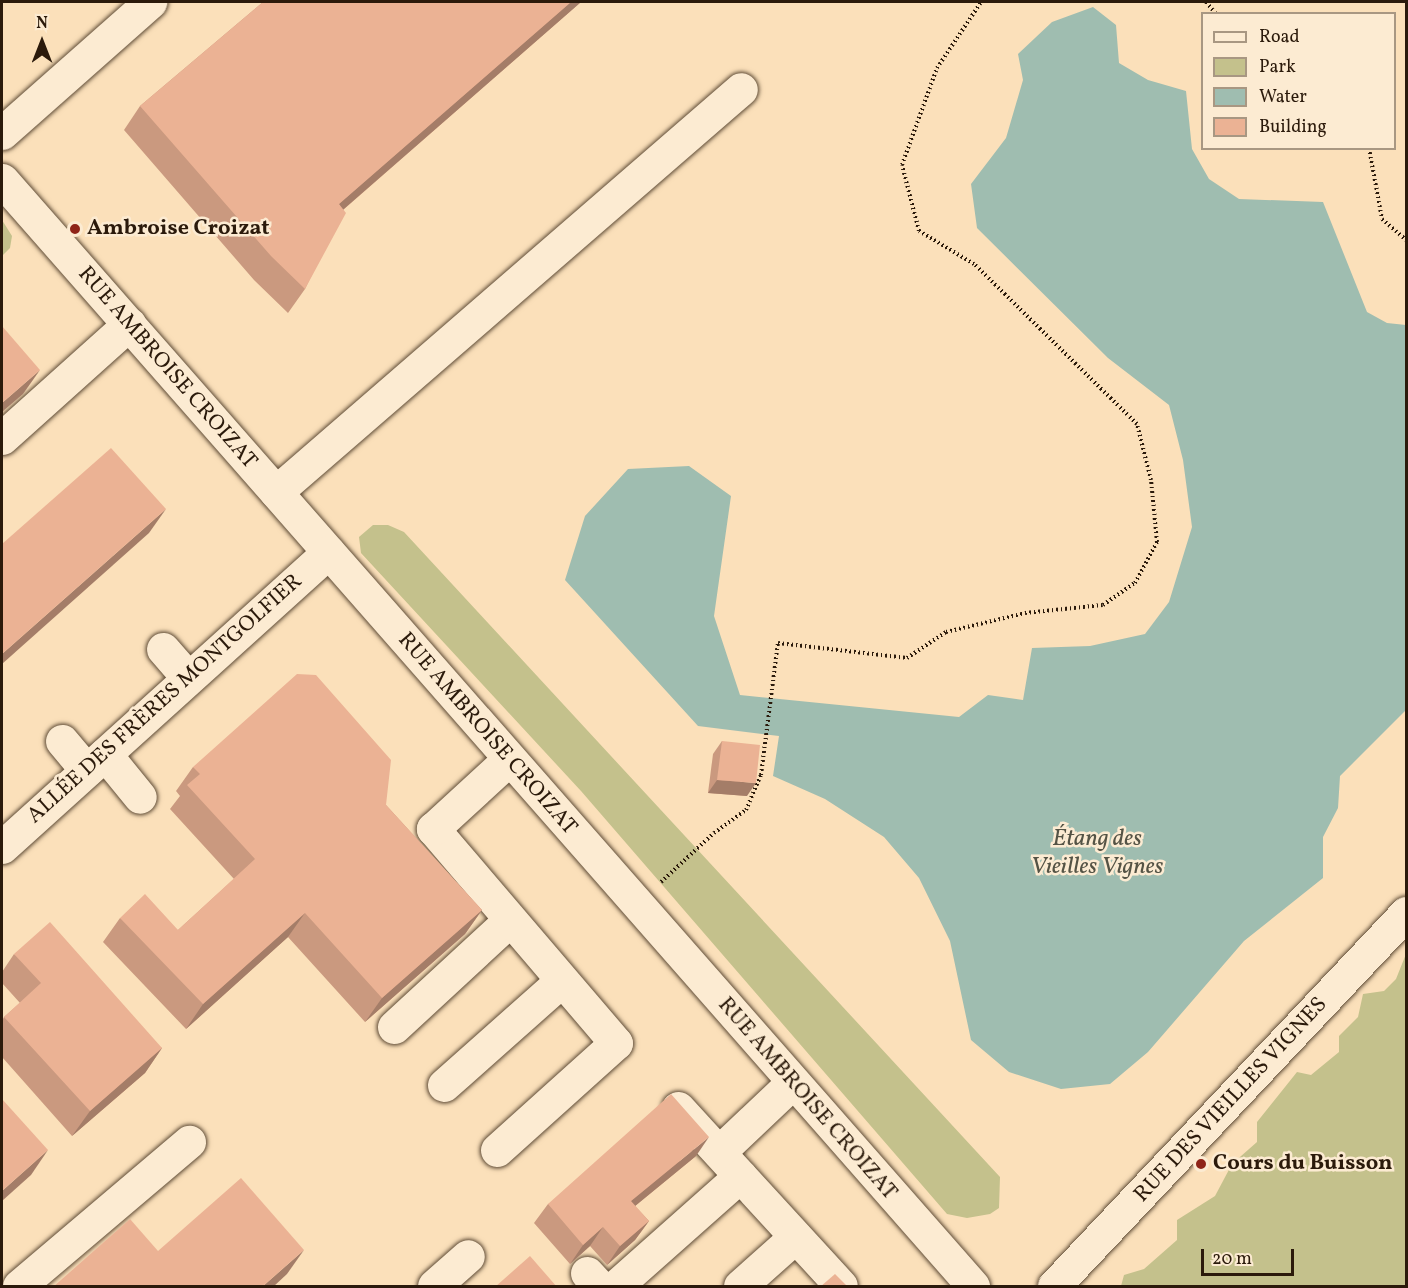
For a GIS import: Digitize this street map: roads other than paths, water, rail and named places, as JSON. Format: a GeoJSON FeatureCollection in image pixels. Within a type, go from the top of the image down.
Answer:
{"type":"FeatureCollection","features":[{"type":"Feature","properties":{"kind":"street"},"geometry":{"type":"LineString","coordinates":[[2,133],[150,2]]}},
{"type":"Feature","properties":{"kind":"street"},"geometry":{"type":"LineString","coordinates":[[276,492],[741,89]]}},
{"type":"Feature","properties":{"kind":"street","name":"RUE AMBROISE CROIZAT"},"geometry":{"type":"LineString","coordinates":[[2,180],[973,1287]]}},
{"type":"Feature","properties":{"kind":"street"},"geometry":{"type":"LineString","coordinates":[[2,438],[129,324]]}},
{"type":"Feature","properties":{"kind":"street","name":"ALLÉE DES FRÈRES MONTGOLFIER"},"geometry":{"type":"LineString","coordinates":[[2,847],[328,552]]}},
{"type":"Feature","properties":{"kind":"street"},"geometry":{"type":"LineString","coordinates":[[163,649],[188,678]]}},
{"type":"Feature","properties":{"kind":"street"},"geometry":{"type":"LineString","coordinates":[[62,741],[96,762],[140,797]]}},
{"type":"Feature","properties":{"kind":"street"},"geometry":{"type":"LineString","coordinates":[[497,1150],[616,1043],[433,830],[509,759]]}},
{"type":"Feature","properties":{"kind":"street","name":"RUE DES VIEILLES VIGNES"},"geometry":{"type":"LineString","coordinates":[[1054,1287],[1407,913]]}},
{"type":"Feature","properties":{"kind":"street"},"geometry":{"type":"LineString","coordinates":[[394,1027],[509,921]]}},
{"type":"Feature","properties":{"kind":"street"},"geometry":{"type":"LineString","coordinates":[[444,1085],[561,981]]}},
{"type":"Feature","properties":{"kind":"street"},"geometry":{"type":"LineString","coordinates":[[601,1282],[729,1164],[792,1083]]}},
{"type":"Feature","properties":{"kind":"street"},"geometry":{"type":"LineString","coordinates":[[672,1102],[841,1287]]}},
{"type":"Feature","properties":{"kind":"street"},"geometry":{"type":"LineString","coordinates":[[19,1287],[189,1142]]}},
{"type":"Feature","properties":{"kind":"street"},"geometry":{"type":"LineString","coordinates":[[740,1287],[795,1237]]}},
{"type":"Feature","properties":{"kind":"street"},"geometry":{"type":"LineString","coordinates":[[434,1287],[468,1256]]}},
{"type":"Feature","properties":{"kind":"water","name":"Étang des Vieilles Vignes"},"geometry":{"type":"Polygon","coordinates":[[[1093,7],[1116,25],[1119,63],[1148,80],[1186,91],[1192,149],[1209,179],[1239,199],[1323,202],[1367,312],[1387,323],[1406,325],[1406,710],[1340,776],[1338,808],[1323,837],[1323,878],[1244,941],[1148,1052],[1110,1084],[1061,1089],[1009,1072],[971,1040],[950,941],[919,878],[884,837],[825,799],[773,776],[779,736],[698,726],[565,580],[585,516],[628,469],[689,466],[731,496],[714,616],[740,695],[959,717],[988,695],[1023,700],[1032,648],[1090,646],[1145,634],[1169,602],[1192,527],[1183,460],[1169,405],[1108,358],[977,228],[971,184],[1006,138],[1023,80],[1018,54],[1052,22],[1093,7]]]}},
{"type":"Feature","properties":{"kind":"place","name":"Ambroise Croizat"},"geometry":{"type":"Point","coordinates":[75,229]}},
{"type":"Feature","properties":{"kind":"place","name":"Cours du Buisson"},"geometry":{"type":"Point","coordinates":[1201,1164]}}]}
